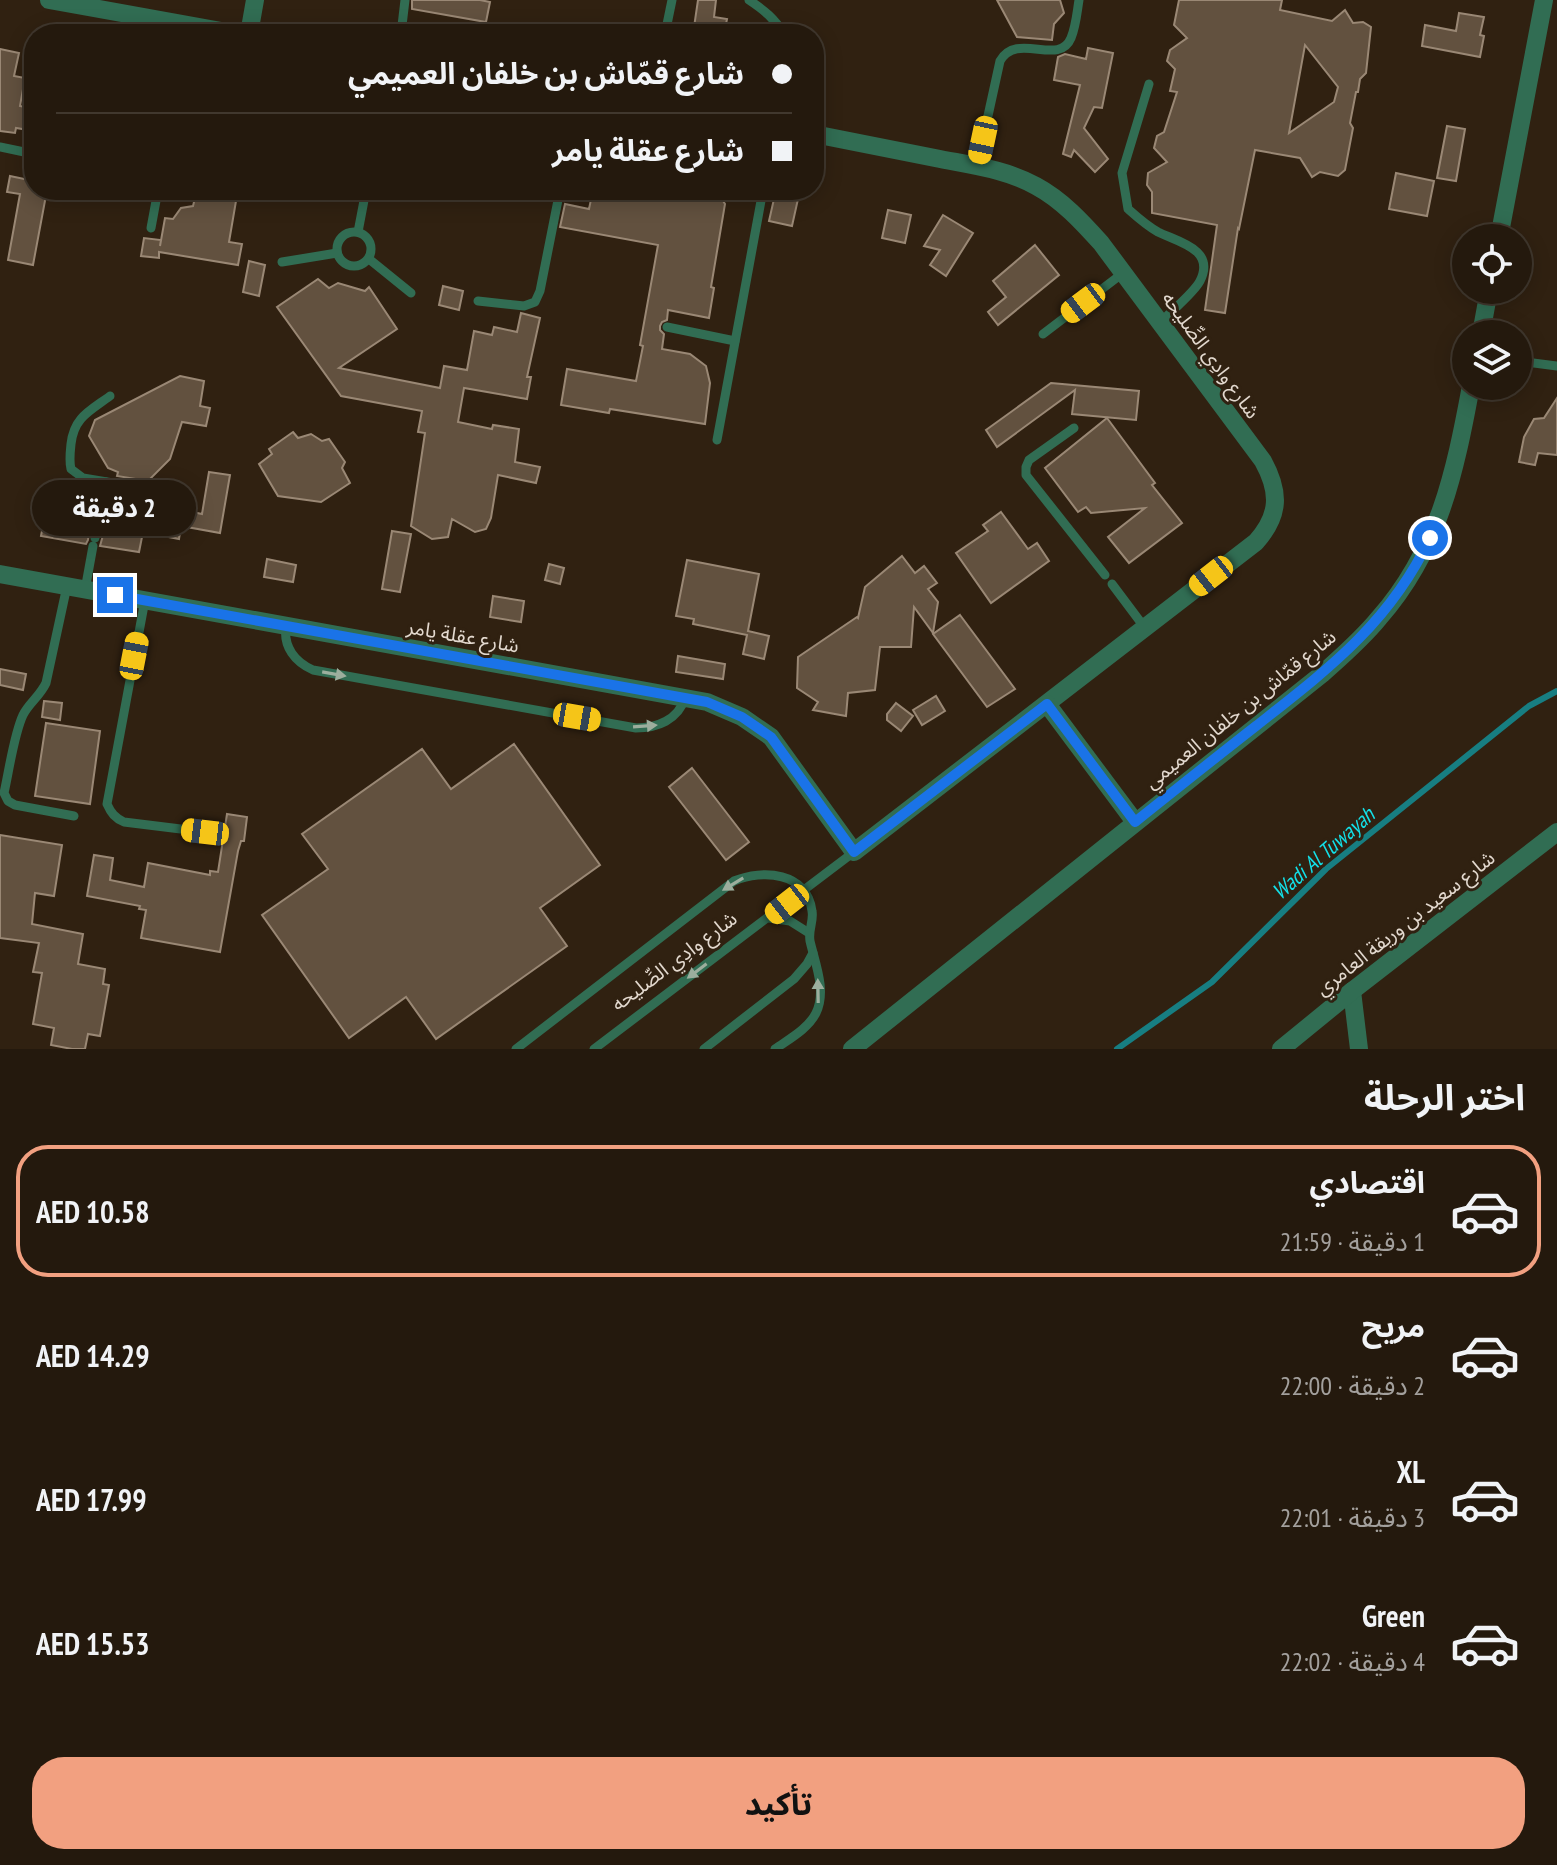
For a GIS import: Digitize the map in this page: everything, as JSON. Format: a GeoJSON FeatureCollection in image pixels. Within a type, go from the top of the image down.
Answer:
{"type":"FeatureCollection","features":[{"type":"Feature","properties":{"kind":"street"},"geometry":{"type":"LineString","coordinates":[[49,0],[162,24]]}},
{"type":"Feature","properties":{"kind":"street"},"geometry":{"type":"LineString","coordinates":[[251,24],[255,0]]}},
{"type":"Feature","properties":{"kind":"street"},"geometry":{"type":"LineString","coordinates":[[1502,224],[1544,0]]}},
{"type":"Feature","properties":{"kind":"street","name":"شارع وادِي الصِّليحه"},"geometry":{"type":"LineString","coordinates":[[824,136],[1010,175],[1058,200],[1094,235],[1123,273],[1263,461],[1275,488],[1272,520],[1256,542],[854,852]]}},
{"type":"Feature","properties":{"kind":"street","name":"شارع قمّاش بن خلفان العميمي"},"geometry":{"type":"LineString","coordinates":[[852,1049],[1322,674],[1354,645],[1403,587],[1422,555],[1450,486],[1468,400]]}},
{"type":"Feature","properties":{"kind":"street","name":"شارع عقلة يامر"},"geometry":{"type":"LineString","coordinates":[[0,574],[707,702],[757,726],[771,737],[854,852]]}},
{"type":"Feature","properties":{"kind":"street"},"geometry":{"type":"LineString","coordinates":[[1047,704],[1135,822]]}},
{"type":"Feature","properties":{"kind":"street","name":"شارع سعيد بن وريقة العامري"},"geometry":{"type":"LineString","coordinates":[[1281,1049],[1557,832]]}},
{"type":"Feature","properties":{"kind":"street"},"geometry":{"type":"LineString","coordinates":[[1352,991],[1359,1049]]}},
{"type":"Feature","properties":{"kind":"lane"},"geometry":{"type":"LineString","coordinates":[[402,24],[405,0]]}},
{"type":"Feature","properties":{"kind":"lane"},"geometry":{"type":"LineString","coordinates":[[667,24],[672,0]]}},
{"type":"Feature","properties":{"kind":"lane"},"geometry":{"type":"LineString","coordinates":[[749,0],[778,24]]}},
{"type":"Feature","properties":{"kind":"lane"},"geometry":{"type":"LineString","coordinates":[[977,166],[1004,53],[1019,48],[1052,50],[1065,46],[1072,35],[1079,0]]}},
{"type":"Feature","properties":{"kind":"lane"},"geometry":{"type":"LineString","coordinates":[[1149,84],[1122,173],[1128,209],[1155,231],[1197,249],[1203,271],[1199,283],[1160,323]]}},
{"type":"Feature","properties":{"kind":"lane"},"geometry":{"type":"LineString","coordinates":[[0,147],[24,152]]}},
{"type":"Feature","properties":{"kind":"lane"},"geometry":{"type":"LineString","coordinates":[[151,228],[156,200]]}},
{"type":"Feature","properties":{"kind":"lane"},"geometry":{"type":"LineString","coordinates":[[358,232],[364,200]]}},
{"type":"Feature","properties":{"kind":"lane"},"geometry":{"type":"LineString","coordinates":[[478,301],[524,306],[535,302],[540,291],[558,200]]}},
{"type":"Feature","properties":{"kind":"lane"},"geometry":{"type":"LineString","coordinates":[[717,440],[761,200]]}},
{"type":"Feature","properties":{"kind":"lane"},"geometry":{"type":"LineString","coordinates":[[351,232],[364,235],[371,246],[369,259],[351,266],[337,253],[340,240],[351,232]]}},
{"type":"Feature","properties":{"kind":"lane"},"geometry":{"type":"LineString","coordinates":[[282,262],[337,253]]}},
{"type":"Feature","properties":{"kind":"lane"},"geometry":{"type":"LineString","coordinates":[[369,259],[411,293]]}},
{"type":"Feature","properties":{"kind":"lane"},"geometry":{"type":"LineString","coordinates":[[1043,334],[1123,273]]}},
{"type":"Feature","properties":{"kind":"lane"},"geometry":{"type":"LineString","coordinates":[[667,327],[735,341]]}},
{"type":"Feature","properties":{"kind":"lane"},"geometry":{"type":"LineString","coordinates":[[1532,363],[1557,366]]}},
{"type":"Feature","properties":{"kind":"lane"},"geometry":{"type":"LineString","coordinates":[[110,396],[76,423],[72,434],[71,469],[78,476],[155,490]]}},
{"type":"Feature","properties":{"kind":"lane"},"geometry":{"type":"LineString","coordinates":[[1074,428],[1029,460],[1026,475],[1105,575]]}},
{"type":"Feature","properties":{"kind":"lane"},"geometry":{"type":"LineString","coordinates":[[74,816],[15,805],[8,801],[4,793],[20,722],[46,683],[94,542],[106,482]]}},
{"type":"Feature","properties":{"kind":"lane"},"geometry":{"type":"LineString","coordinates":[[1112,584],[1145,628]]}},
{"type":"Feature","properties":{"kind":"lane"},"geometry":{"type":"LineString","coordinates":[[145,600],[107,804],[116,819],[124,822],[205,832]]}},
{"type":"Feature","properties":{"kind":"lane"},"geometry":{"type":"LineString","coordinates":[[286,626],[284,635],[289,650],[304,666],[313,670],[636,728],[661,725],[672,718],[685,698]]}},
{"type":"Feature","properties":{"kind":"lane","name":"شارع وادِي الصِّليحه"},"geometry":{"type":"LineString","coordinates":[[594,1049],[854,852]]}},
{"type":"Feature","properties":{"kind":"lane"},"geometry":{"type":"LineString","coordinates":[[516,1049],[734,881],[754,874],[775,875],[796,883],[810,900],[812,911],[809,933],[821,990],[816,1012],[803,1028],[775,1049]]}},
{"type":"Feature","properties":{"kind":"lane"},"geometry":{"type":"LineString","coordinates":[[769,918],[790,921],[809,933]]}},
{"type":"Feature","properties":{"kind":"lane"},"geometry":{"type":"LineString","coordinates":[[704,1049],[794,979],[813,953]]}},
{"type":"Feature","properties":{"kind":"building"},"geometry":{"type":"Polygon","coordinates":[[[412,0],[490,2],[486,22],[412,9],[412,0]]]}},
{"type":"Feature","properties":{"kind":"building"},"geometry":{"type":"Polygon","coordinates":[[[698,0],[716,0],[714,17],[727,19],[726,24],[694,24],[698,0]]]}},
{"type":"Feature","properties":{"kind":"building"},"geometry":{"type":"Polygon","coordinates":[[[997,0],[1060,0],[1064,13],[1054,24],[1052,40],[1017,37],[997,0]]]}},
{"type":"Feature","properties":{"kind":"building"},"geometry":{"type":"Polygon","coordinates":[[[1179,0],[1282,0],[1280,10],[1332,21],[1345,10],[1353,23],[1363,22],[1371,27],[1366,73],[1360,79],[1350,123],[1353,128],[1345,170],[1338,176],[1320,172],[1312,177],[1300,158],[1255,150],[1238,228],[1225,313],[1205,310],[1217,225],[1152,213],[1152,192],[1147,185],[1148,173],[1167,162],[1154,148],[1157,136],[1164,132],[1177,92],[1170,91],[1175,69],[1167,61],[1170,50],[1187,38],[1174,25],[1179,0]],[[1305,45],[1289,133],[1334,102],[1338,87],[1305,45]]]}},
{"type":"Feature","properties":{"kind":"building"},"geometry":{"type":"Polygon","coordinates":[[[1459,13],[1484,17],[1480,57],[1422,46],[1425,25],[1456,31],[1459,13]]]}},
{"type":"Feature","properties":{"kind":"building"},"geometry":{"type":"Polygon","coordinates":[[[1088,48],[1113,53],[1102,108],[1094,107],[1084,128],[1108,159],[1095,172],[1074,150],[1071,157],[1063,154],[1080,85],[1054,80],[1058,57],[1065,54],[1086,59],[1088,48]]]}},
{"type":"Feature","properties":{"kind":"building"},"geometry":{"type":"Polygon","coordinates":[[[0,49],[19,53],[14,76],[24,78],[20,106],[24,107],[24,129],[16,128],[15,133],[0,131],[0,49]]]}},
{"type":"Feature","properties":{"kind":"building"},"geometry":{"type":"Polygon","coordinates":[[[1447,126],[1465,129],[1456,181],[1437,178],[1447,126]]]}},
{"type":"Feature","properties":{"kind":"building"},"geometry":{"type":"Polygon","coordinates":[[[1396,173],[1434,181],[1427,216],[1389,209],[1396,173]]]}},
{"type":"Feature","properties":{"kind":"building"},"geometry":{"type":"Polygon","coordinates":[[[10,176],[24,179],[24,200],[45,200],[33,265],[8,260],[20,194],[7,192],[10,176]]]}},
{"type":"Feature","properties":{"kind":"building"},"geometry":{"type":"Polygon","coordinates":[[[194,200],[236,201],[229,242],[242,244],[238,265],[159,252],[159,258],[141,256],[144,238],[161,240],[160,246],[165,218],[173,219],[181,208],[193,206],[194,200]]]}},
{"type":"Feature","properties":{"kind":"building"},"geometry":{"type":"Polygon","coordinates":[[[591,200],[722,200],[725,204],[709,318],[668,310],[667,320],[660,326],[664,334],[662,349],[690,354],[706,366],[710,383],[705,424],[610,409],[609,413],[561,405],[567,369],[636,381],[658,245],[560,227],[565,204],[589,209],[591,200]]]}},
{"type":"Feature","properties":{"kind":"building"},"geometry":{"type":"Polygon","coordinates":[[[774,200],[798,200],[792,226],[769,221],[774,200]]]}},
{"type":"Feature","properties":{"kind":"building"},"geometry":{"type":"Polygon","coordinates":[[[888,210],[911,215],[905,243],[882,238],[888,210]]]}},
{"type":"Feature","properties":{"kind":"building"},"geometry":{"type":"Polygon","coordinates":[[[943,215],[973,233],[946,276],[930,265],[940,250],[924,246],[943,215]]]}},
{"type":"Feature","properties":{"kind":"building"},"geometry":{"type":"Polygon","coordinates":[[[1035,245],[1059,275],[998,325],[988,312],[1006,297],[993,281],[1035,245]]]}},
{"type":"Feature","properties":{"kind":"building"},"geometry":{"type":"Polygon","coordinates":[[[249,261],[265,265],[259,296],[243,292],[249,261]]]}},
{"type":"Feature","properties":{"kind":"building"},"geometry":{"type":"Polygon","coordinates":[[[318,279],[329,288],[338,283],[365,291],[369,287],[397,329],[339,368],[440,388],[444,366],[467,370],[474,331],[492,335],[494,327],[517,332],[521,313],[540,318],[527,377],[531,377],[527,399],[464,388],[458,422],[492,429],[493,425],[519,429],[515,462],[540,467],[536,483],[498,475],[491,518],[486,529],[475,532],[452,519],[448,537],[432,539],[411,526],[425,433],[418,432],[422,411],[341,396],[277,307],[318,279]]]}},
{"type":"Feature","properties":{"kind":"building"},"geometry":{"type":"Polygon","coordinates":[[[443,286],[463,291],[459,310],[439,305],[443,286]]]}},
{"type":"Feature","properties":{"kind":"building"},"geometry":{"type":"Polygon","coordinates":[[[180,376],[204,381],[200,406],[210,408],[206,426],[182,422],[170,459],[148,481],[117,476],[118,472],[108,468],[89,436],[95,420],[180,376]]]}},
{"type":"Feature","properties":{"kind":"building"},"geometry":{"type":"Polygon","coordinates":[[[1051,383],[1139,391],[1136,420],[1072,414],[1075,390],[997,447],[986,430],[1051,383]]]}},
{"type":"Feature","properties":{"kind":"building"},"geometry":{"type":"Polygon","coordinates":[[[1557,398],[1557,455],[1538,453],[1535,465],[1519,462],[1524,437],[1534,419],[1544,418],[1557,398]]]}},
{"type":"Feature","properties":{"kind":"building"},"geometry":{"type":"Polygon","coordinates":[[[1107,418],[1182,523],[1129,563],[1108,537],[1145,508],[1091,513],[1086,507],[1078,512],[1045,468],[1107,418]]]}},
{"type":"Feature","properties":{"kind":"building"},"geometry":{"type":"Polygon","coordinates":[[[293,432],[298,438],[311,434],[322,441],[329,439],[345,462],[342,468],[350,483],[321,502],[278,496],[259,464],[272,454],[269,449],[293,432]]]}},
{"type":"Feature","properties":{"kind":"building"},"geometry":{"type":"Polygon","coordinates":[[[209,472],[230,475],[220,533],[181,526],[179,539],[143,532],[139,552],[100,546],[114,491],[136,494],[131,499],[202,514],[209,472]]]}},
{"type":"Feature","properties":{"kind":"building"},"geometry":{"type":"Polygon","coordinates":[[[1001,512],[1028,549],[1037,543],[1049,561],[991,603],[956,553],[988,531],[983,525],[1001,512]]]}},
{"type":"Feature","properties":{"kind":"building"},"geometry":{"type":"Polygon","coordinates":[[[45,515],[90,525],[86,544],[41,536],[45,515]]]}},
{"type":"Feature","properties":{"kind":"building"},"geometry":{"type":"Polygon","coordinates":[[[392,531],[411,534],[400,592],[382,589],[392,531]]]}},
{"type":"Feature","properties":{"kind":"building"},"geometry":{"type":"Polygon","coordinates":[[[902,556],[915,573],[924,566],[937,583],[928,589],[938,602],[933,633],[914,607],[911,647],[880,647],[875,690],[848,693],[846,716],[813,710],[818,702],[797,688],[798,657],[858,618],[865,587],[902,556]]]}},
{"type":"Feature","properties":{"kind":"building"},"geometry":{"type":"Polygon","coordinates":[[[267,559],[296,565],[293,582],[264,577],[267,559]]]}},
{"type":"Feature","properties":{"kind":"building"},"geometry":{"type":"Polygon","coordinates":[[[687,560],[759,574],[748,631],[769,636],[764,659],[743,654],[747,635],[693,624],[694,619],[676,616],[687,560]]]}},
{"type":"Feature","properties":{"kind":"building"},"geometry":{"type":"Polygon","coordinates":[[[549,564],[564,568],[560,584],[545,580],[549,564]]]}},
{"type":"Feature","properties":{"kind":"building"},"geometry":{"type":"Polygon","coordinates":[[[493,596],[524,601],[521,622],[490,617],[493,596]]]}},
{"type":"Feature","properties":{"kind":"building"},"geometry":{"type":"Polygon","coordinates":[[[960,615],[1015,689],[987,707],[933,634],[960,615]]]}},
{"type":"Feature","properties":{"kind":"building"},"geometry":{"type":"Polygon","coordinates":[[[678,656],[725,664],[723,679],[676,672],[678,656]]]}},
{"type":"Feature","properties":{"kind":"building"},"geometry":{"type":"Polygon","coordinates":[[[0,669],[26,674],[23,690],[0,685],[0,669]]]}},
{"type":"Feature","properties":{"kind":"building"},"geometry":{"type":"Polygon","coordinates":[[[936,696],[945,711],[922,725],[913,710],[936,696]]]}},
{"type":"Feature","properties":{"kind":"building"},"geometry":{"type":"Polygon","coordinates":[[[44,701],[62,703],[60,720],[42,717],[44,701]]]}},
{"type":"Feature","properties":{"kind":"building"},"geometry":{"type":"Polygon","coordinates":[[[896,703],[913,716],[901,731],[887,720],[887,714],[896,703]]]}},
{"type":"Feature","properties":{"kind":"building"},"geometry":{"type":"Polygon","coordinates":[[[46,723],[100,731],[90,804],[35,796],[46,723]]]}},
{"type":"Feature","properties":{"kind":"building"},"geometry":{"type":"Polygon","coordinates":[[[514,744],[600,865],[540,908],[567,946],[436,1039],[406,997],[349,1038],[262,915],[328,869],[302,834],[422,749],[451,789],[514,744]]]}},
{"type":"Feature","properties":{"kind":"building"},"geometry":{"type":"Polygon","coordinates":[[[692,768],[749,842],[726,860],[669,787],[692,768]]]}},
{"type":"Feature","properties":{"kind":"building"},"geometry":{"type":"Polygon","coordinates":[[[227,814],[247,817],[220,952],[141,938],[146,910],[139,909],[140,906],[87,896],[94,855],[113,858],[110,880],[144,887],[148,863],[210,875],[210,871],[218,872],[227,814]]]}},
{"type":"Feature","properties":{"kind":"building"},"geometry":{"type":"Polygon","coordinates":[[[0,835],[62,845],[54,896],[35,893],[32,924],[83,934],[78,964],[105,969],[103,984],[109,985],[100,1036],[88,1034],[85,1049],[51,1045],[54,1028],[33,1024],[42,973],[33,972],[39,943],[0,938],[0,835]]]}},
{"type":"Feature","properties":{"kind":"waterway","name":"Wadi Al Tuwayah"},"geometry":{"type":"LineString","coordinates":[[1117,1049],[1212,982],[1326,869],[1529,706],[1557,691]]}},
{"type":"Feature","properties":{"kind":"route"},"geometry":{"type":"LineString","coordinates":[[115,595],[707,702],[742,717],[771,737],[854,852],[1047,704],[1135,822],[1322,674],[1354,645],[1403,587],[1430,538]]}}]}
